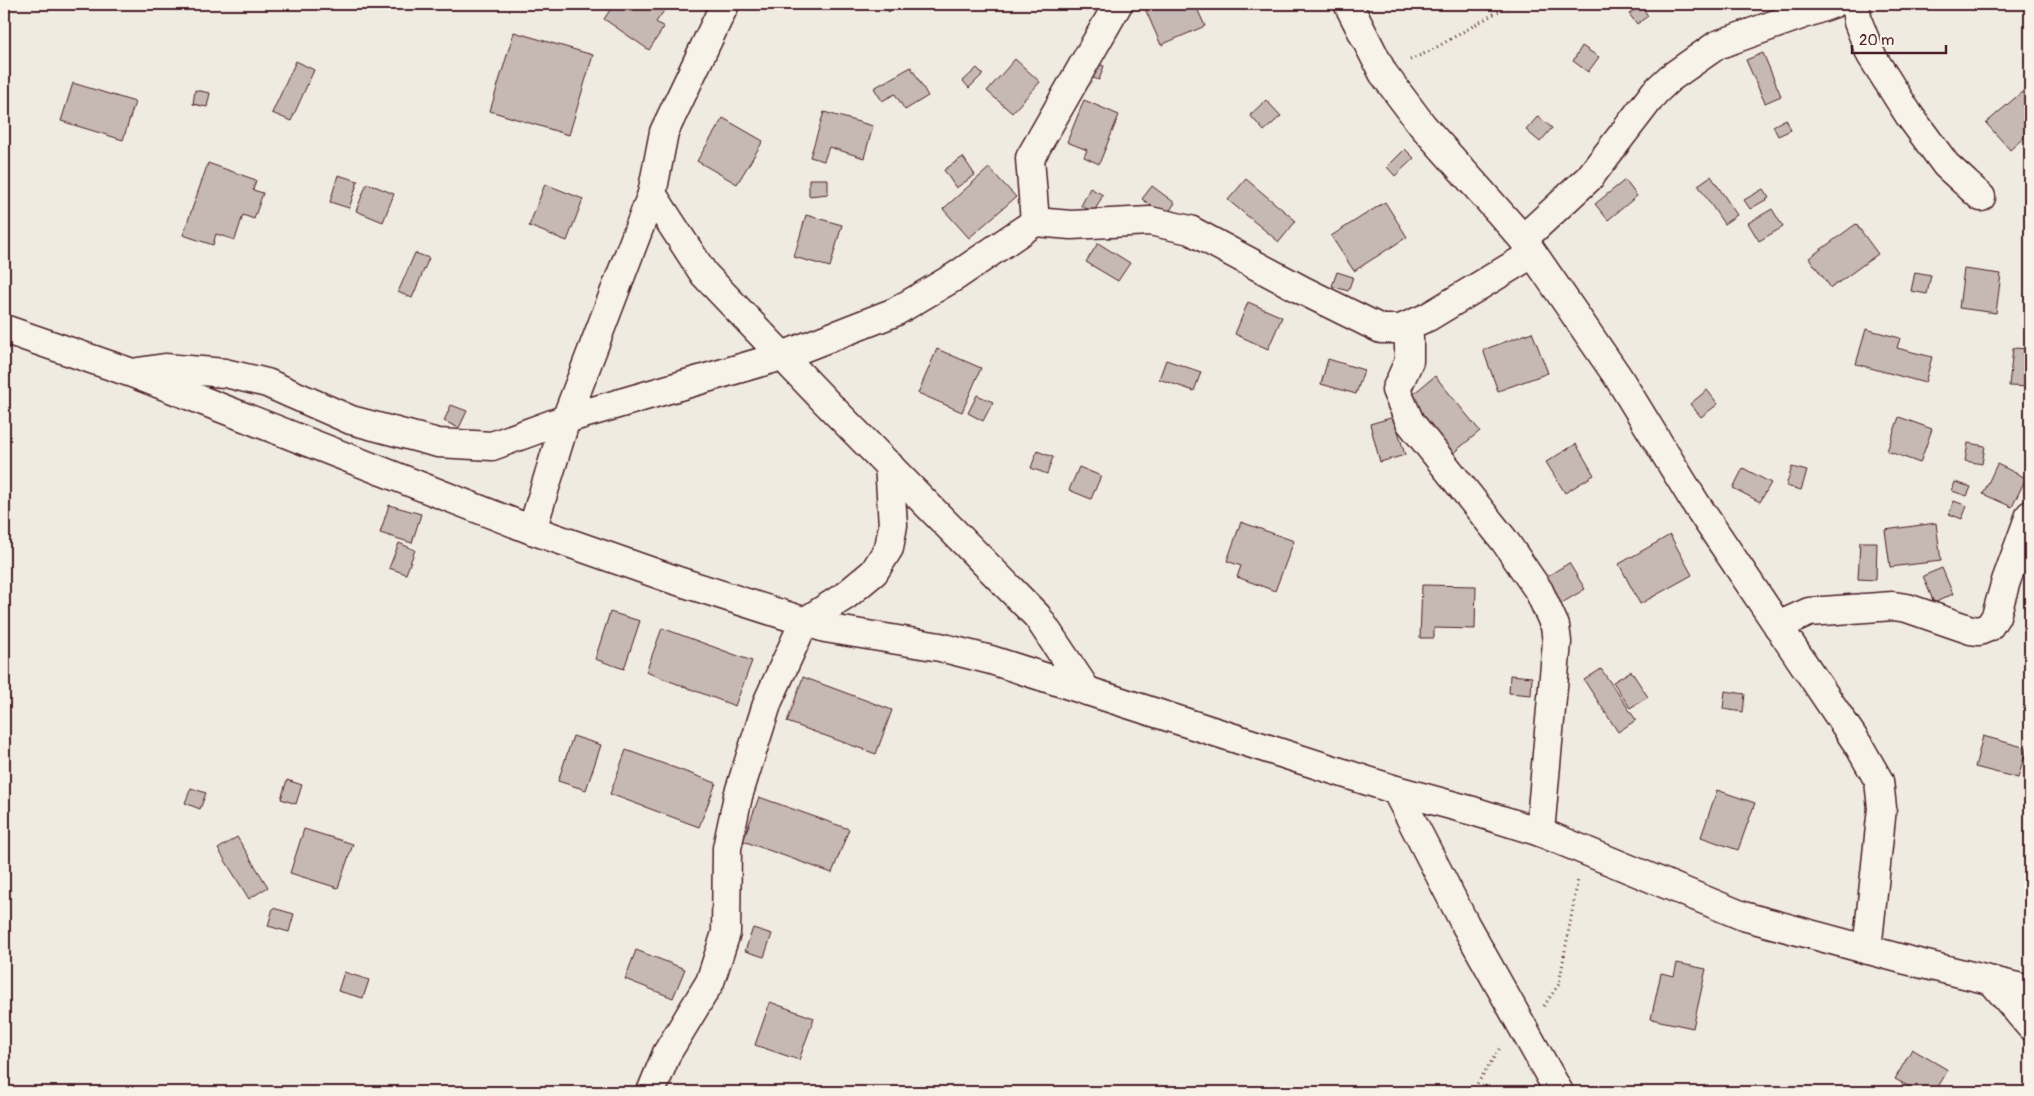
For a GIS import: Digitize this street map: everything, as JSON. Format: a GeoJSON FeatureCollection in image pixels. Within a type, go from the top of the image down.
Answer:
{"type":"FeatureCollection","features":[{"type":"Feature","properties":{"kind":"street"},"geometry":{"type":"LineString","coordinates":[[532,530],[566,419],[652,194],[664,132],[725,4]]}},
{"type":"Feature","properties":{"kind":"street"},"geometry":{"type":"LineString","coordinates":[[1035,222],[1030,158],[1118,4]]}},
{"type":"Feature","properties":{"kind":"street"},"geometry":{"type":"LineString","coordinates":[[1348,4],[1382,73],[1422,125],[1528,246],[1618,377],[1696,504],[1859,746],[1879,781],[1882,808],[1867,950]]}},
{"type":"Feature","properties":{"kind":"street"},"geometry":{"type":"LineString","coordinates":[[132,373],[165,368],[225,373],[267,383],[351,420],[438,443],[492,446],[566,419],[782,356],[895,312],[956,276],[1035,222],[1071,225],[1150,221],[1190,230],[1229,249],[1304,292],[1381,329],[1400,329],[1428,317],[1528,246],[1589,178],[1655,92],[1670,78],[1717,45],[1832,4]]}},
{"type":"Feature","properties":{"kind":"street"},"geometry":{"type":"LineString","coordinates":[[1855,4],[1858,22],[1871,56],[1894,92],[1946,166],[1981,197]]}},
{"type":"Feature","properties":{"kind":"street"},"geometry":{"type":"LineString","coordinates":[[652,194],[704,274],[1037,616],[1087,691]]}},
{"type":"Feature","properties":{"kind":"street"},"geometry":{"type":"LineString","coordinates":[[4,329],[132,373],[532,530],[675,580],[825,628],[948,649],[992,660],[1396,790],[1473,810],[1540,832],[1743,916],[1867,950],[2030,990]]}},
{"type":"Feature","properties":{"kind":"street"},"geometry":{"type":"LineString","coordinates":[[1400,329],[1409,338],[1409,361],[1396,390],[1410,422],[1504,540],[1539,591],[1555,626],[1557,642],[1540,832]]}},
{"type":"Feature","properties":{"kind":"street"},"geometry":{"type":"LineString","coordinates":[[651,1092],[667,1053],[710,982],[726,933],[727,848],[738,796],[768,701],[804,622],[845,596],[874,572],[889,548],[893,525],[889,465]]}},
{"type":"Feature","properties":{"kind":"street"},"geometry":{"type":"LineString","coordinates":[[1778,626],[1809,612],[1894,606],[1907,608],[1971,630],[1979,631],[1989,627],[1996,616],[2006,581],[2030,515]]}},
{"type":"Feature","properties":{"kind":"street"},"geometry":{"type":"LineString","coordinates":[[1396,790],[1465,924],[1559,1092]]}},
{"type":"Feature","properties":{"kind":"street"},"geometry":{"type":"LineString","coordinates":[[1992,980],[2030,1026]]}},
{"type":"Feature","properties":{"kind":"path"},"geometry":{"type":"LineString","coordinates":[[1382,73],[1430,51],[1511,4]]}},
{"type":"Feature","properties":{"kind":"path"},"geometry":{"type":"LineString","coordinates":[[1541,1009],[1548,1004],[1559,984],[1572,906],[1584,850]]}},
{"type":"Feature","properties":{"kind":"path"},"geometry":{"type":"LineString","coordinates":[[1472,1092],[1506,1042]]}},
{"type":"Feature","properties":{"kind":"building"},"geometry":{"type":"Polygon","coordinates":[[[614,4],[669,4],[656,22],[664,27],[649,50],[604,19],[614,4]]]}},
{"type":"Feature","properties":{"kind":"building"},"geometry":{"type":"Polygon","coordinates":[[[880,4],[896,4],[889,12],[880,4]]]}},
{"type":"Feature","properties":{"kind":"building"},"geometry":{"type":"Polygon","coordinates":[[[1143,4],[1195,4],[1205,26],[1161,45],[1143,4]]]}},
{"type":"Feature","properties":{"kind":"building"},"geometry":{"type":"Polygon","coordinates":[[[1641,5],[1648,16],[1637,24],[1629,14],[1641,5]]]}},
{"type":"Feature","properties":{"kind":"building"},"geometry":{"type":"Polygon","coordinates":[[[514,32],[593,55],[569,135],[490,111],[514,32]]]}},
{"type":"Feature","properties":{"kind":"building"},"geometry":{"type":"Polygon","coordinates":[[[1582,46],[1599,57],[1588,72],[1573,61],[1582,46]]]}},
{"type":"Feature","properties":{"kind":"building"},"geometry":{"type":"Polygon","coordinates":[[[1763,53],[1781,96],[1765,103],[1746,60],[1763,53]]]}},
{"type":"Feature","properties":{"kind":"building"},"geometry":{"type":"Polygon","coordinates":[[[1015,59],[1040,82],[1012,113],[987,91],[1015,59]]]}},
{"type":"Feature","properties":{"kind":"building"},"geometry":{"type":"Polygon","coordinates":[[[296,61],[314,70],[291,121],[272,113],[296,61]]]}},
{"type":"Feature","properties":{"kind":"building"},"geometry":{"type":"Polygon","coordinates":[[[1093,62],[1104,66],[1099,80],[1088,76],[1093,62]]]}},
{"type":"Feature","properties":{"kind":"building"},"geometry":{"type":"Polygon","coordinates":[[[911,67],[928,96],[905,110],[895,94],[882,101],[874,88],[911,67]]]}},
{"type":"Feature","properties":{"kind":"building"},"geometry":{"type":"Polygon","coordinates":[[[977,68],[983,74],[969,88],[963,81],[977,68]]]}},
{"type":"Feature","properties":{"kind":"building"},"geometry":{"type":"Polygon","coordinates":[[[73,83],[135,102],[123,140],[61,121],[73,83]]]}},
{"type":"Feature","properties":{"kind":"building"},"geometry":{"type":"Polygon","coordinates":[[[2030,85],[2030,132],[2010,150],[1986,123],[2030,85]]]}},
{"type":"Feature","properties":{"kind":"building"},"geometry":{"type":"Polygon","coordinates":[[[195,90],[210,93],[207,107],[193,104],[195,90]]]}},
{"type":"Feature","properties":{"kind":"building"},"geometry":{"type":"Polygon","coordinates":[[[1084,100],[1119,115],[1099,164],[1084,157],[1087,150],[1067,142],[1084,100]]]}},
{"type":"Feature","properties":{"kind":"building"},"geometry":{"type":"Polygon","coordinates":[[[1266,100],[1281,116],[1264,131],[1250,115],[1266,100]]]}},
{"type":"Feature","properties":{"kind":"building"},"geometry":{"type":"Polygon","coordinates":[[[824,112],[873,126],[864,158],[829,147],[824,161],[810,157],[824,112]]]}},
{"type":"Feature","properties":{"kind":"building"},"geometry":{"type":"Polygon","coordinates":[[[1538,116],[1552,128],[1540,142],[1526,130],[1538,116]]]}},
{"type":"Feature","properties":{"kind":"building"},"geometry":{"type":"Polygon","coordinates":[[[723,118],[763,141],[737,184],[697,161],[723,118]]]}},
{"type":"Feature","properties":{"kind":"building"},"geometry":{"type":"Polygon","coordinates":[[[1786,119],[1791,130],[1778,136],[1773,126],[1786,119]]]}},
{"type":"Feature","properties":{"kind":"building"},"geometry":{"type":"Polygon","coordinates":[[[1405,149],[1414,158],[1395,176],[1387,167],[1405,149]]]}},
{"type":"Feature","properties":{"kind":"building"},"geometry":{"type":"Polygon","coordinates":[[[963,157],[975,175],[956,188],[944,170],[963,157]]]}},
{"type":"Feature","properties":{"kind":"building"},"geometry":{"type":"Polygon","coordinates":[[[208,163],[256,180],[253,190],[263,193],[254,219],[243,215],[235,240],[216,234],[213,245],[183,235],[208,163]]]}},
{"type":"Feature","properties":{"kind":"building"},"geometry":{"type":"Polygon","coordinates":[[[989,168],[1016,197],[969,238],[943,209],[989,168]]]}},
{"type":"Feature","properties":{"kind":"building"},"geometry":{"type":"Polygon","coordinates":[[[338,175],[358,181],[349,208],[330,202],[338,175]]]}},
{"type":"Feature","properties":{"kind":"building"},"geometry":{"type":"Polygon","coordinates":[[[1711,176],[1737,215],[1724,224],[1698,185],[1711,176]]]}},
{"type":"Feature","properties":{"kind":"building"},"geometry":{"type":"Polygon","coordinates":[[[809,179],[828,179],[828,194],[809,196],[809,179]]]}},
{"type":"Feature","properties":{"kind":"building"},"geometry":{"type":"Polygon","coordinates":[[[1246,179],[1296,221],[1279,242],[1228,200],[1246,179]]]}},
{"type":"Feature","properties":{"kind":"building"},"geometry":{"type":"Polygon","coordinates":[[[1625,180],[1637,196],[1608,220],[1595,204],[1625,180]]]}},
{"type":"Feature","properties":{"kind":"building"},"geometry":{"type":"Polygon","coordinates":[[[367,183],[394,194],[383,222],[356,211],[367,183]]]}},
{"type":"Feature","properties":{"kind":"building"},"geometry":{"type":"Polygon","coordinates":[[[545,184],[583,199],[567,241],[529,226],[545,184]]]}},
{"type":"Feature","properties":{"kind":"building"},"geometry":{"type":"Polygon","coordinates":[[[1152,186],[1175,203],[1166,216],[1142,199],[1152,186]]]}},
{"type":"Feature","properties":{"kind":"building"},"geometry":{"type":"Polygon","coordinates":[[[1090,188],[1103,195],[1094,212],[1081,206],[1090,188]]]}},
{"type":"Feature","properties":{"kind":"building"},"geometry":{"type":"Polygon","coordinates":[[[1763,189],[1769,198],[1750,209],[1744,200],[1763,189]]]}},
{"type":"Feature","properties":{"kind":"building"},"geometry":{"type":"Polygon","coordinates":[[[1385,202],[1407,237],[1354,271],[1331,236],[1385,202]]]}},
{"type":"Feature","properties":{"kind":"building"},"geometry":{"type":"Polygon","coordinates":[[[1772,209],[1783,227],[1759,241],[1748,223],[1772,209]]]}},
{"type":"Feature","properties":{"kind":"building"},"geometry":{"type":"Polygon","coordinates":[[[806,215],[842,225],[830,267],[794,257],[806,215]]]}},
{"type":"Feature","properties":{"kind":"building"},"geometry":{"type":"Polygon","coordinates":[[[1856,224],[1878,254],[1831,288],[1809,258],[1856,224]]]}},
{"type":"Feature","properties":{"kind":"building"},"geometry":{"type":"Polygon","coordinates":[[[1098,243],[1130,263],[1118,281],[1086,262],[1098,243]]]}},
{"type":"Feature","properties":{"kind":"building"},"geometry":{"type":"Polygon","coordinates":[[[415,253],[429,258],[412,298],[398,292],[415,253]]]}},
{"type":"Feature","properties":{"kind":"building"},"geometry":{"type":"Polygon","coordinates":[[[1964,269],[2001,274],[1996,313],[1959,308],[1964,269]]]}},
{"type":"Feature","properties":{"kind":"building"},"geometry":{"type":"Polygon","coordinates":[[[1337,272],[1353,277],[1348,291],[1332,286],[1337,272]]]}},
{"type":"Feature","properties":{"kind":"building"},"geometry":{"type":"Polygon","coordinates":[[[1915,272],[1931,275],[1927,294],[1911,291],[1915,272]]]}},
{"type":"Feature","properties":{"kind":"building"},"geometry":{"type":"Polygon","coordinates":[[[1248,302],[1282,317],[1268,349],[1235,334],[1248,302]]]}},
{"type":"Feature","properties":{"kind":"building"},"geometry":{"type":"Polygon","coordinates":[[[1866,329],[1900,338],[1897,348],[1932,357],[1925,383],[1856,364],[1866,329]]]}},
{"type":"Feature","properties":{"kind":"building"},"geometry":{"type":"Polygon","coordinates":[[[1532,332],[1548,373],[1498,391],[1483,350],[1532,332]]]}},
{"type":"Feature","properties":{"kind":"building"},"geometry":{"type":"Polygon","coordinates":[[[2013,348],[2030,349],[2030,387],[2009,386],[2013,348]]]}},
{"type":"Feature","properties":{"kind":"building"},"geometry":{"type":"Polygon","coordinates":[[[937,349],[981,368],[962,412],[918,393],[937,349]]]}},
{"type":"Feature","properties":{"kind":"building"},"geometry":{"type":"Polygon","coordinates":[[[1328,359],[1364,370],[1356,394],[1321,384],[1328,359]]]}},
{"type":"Feature","properties":{"kind":"building"},"geometry":{"type":"Polygon","coordinates":[[[1166,360],[1201,372],[1194,391],[1159,379],[1166,360]]]}},
{"type":"Feature","properties":{"kind":"building"},"geometry":{"type":"Polygon","coordinates":[[[1435,376],[1480,431],[1452,454],[1407,399],[1435,376]]]}},
{"type":"Feature","properties":{"kind":"building"},"geometry":{"type":"Polygon","coordinates":[[[1707,390],[1718,404],[1701,417],[1690,404],[1707,390]]]}},
{"type":"Feature","properties":{"kind":"building"},"geometry":{"type":"Polygon","coordinates":[[[977,395],[993,402],[983,421],[968,413],[977,395]]]}},
{"type":"Feature","properties":{"kind":"building"},"geometry":{"type":"Polygon","coordinates":[[[451,405],[467,411],[459,428],[444,421],[451,405]]]}},
{"type":"Feature","properties":{"kind":"building"},"geometry":{"type":"Polygon","coordinates":[[[1394,417],[1405,455],[1380,462],[1370,424],[1394,417]]]}},
{"type":"Feature","properties":{"kind":"building"},"geometry":{"type":"Polygon","coordinates":[[[1899,417],[1932,429],[1920,463],[1887,451],[1899,417]]]}},
{"type":"Feature","properties":{"kind":"building"},"geometry":{"type":"Polygon","coordinates":[[[1968,443],[1985,446],[1982,464],[1965,461],[1968,443]]]}},
{"type":"Feature","properties":{"kind":"building"},"geometry":{"type":"Polygon","coordinates":[[[1576,444],[1594,475],[1565,493],[1546,462],[1576,444]]]}},
{"type":"Feature","properties":{"kind":"building"},"geometry":{"type":"Polygon","coordinates":[[[1037,451],[1053,457],[1047,474],[1031,468],[1037,451]]]}},
{"type":"Feature","properties":{"kind":"building"},"geometry":{"type":"Polygon","coordinates":[[[1997,464],[2026,478],[2012,507],[1983,494],[1997,464]]]}},
{"type":"Feature","properties":{"kind":"building"},"geometry":{"type":"Polygon","coordinates":[[[1079,467],[1101,476],[1091,499],[1069,490],[1079,467]]]}},
{"type":"Feature","properties":{"kind":"building"},"geometry":{"type":"Polygon","coordinates":[[[1792,467],[1807,471],[1801,490],[1786,486],[1792,467]]]}},
{"type":"Feature","properties":{"kind":"building"},"geometry":{"type":"Polygon","coordinates":[[[1743,468],[1771,483],[1760,502],[1733,488],[1743,468]]]}},
{"type":"Feature","properties":{"kind":"building"},"geometry":{"type":"Polygon","coordinates":[[[1955,482],[1971,487],[1967,496],[1952,491],[1955,482]]]}},
{"type":"Feature","properties":{"kind":"building"},"geometry":{"type":"Polygon","coordinates":[[[1954,501],[1967,506],[1962,519],[1949,514],[1954,501]]]}},
{"type":"Feature","properties":{"kind":"building"},"geometry":{"type":"Polygon","coordinates":[[[389,505],[421,514],[412,543],[380,533],[389,505]]]}},
{"type":"Feature","properties":{"kind":"building"},"geometry":{"type":"Polygon","coordinates":[[[1241,522],[1294,541],[1275,591],[1237,577],[1241,566],[1227,561],[1241,522]]]}},
{"type":"Feature","properties":{"kind":"building"},"geometry":{"type":"Polygon","coordinates":[[[1936,523],[1941,561],[1890,567],[1885,530],[1936,523]]]}},
{"type":"Feature","properties":{"kind":"building"},"geometry":{"type":"Polygon","coordinates":[[[1670,535],[1692,575],[1640,604],[1619,564],[1670,535]]]}},
{"type":"Feature","properties":{"kind":"building"},"geometry":{"type":"Polygon","coordinates":[[[1860,542],[1877,542],[1876,580],[1858,579],[1860,542]]]}},
{"type":"Feature","properties":{"kind":"building"},"geometry":{"type":"Polygon","coordinates":[[[399,543],[415,550],[406,574],[389,568],[399,543]]]}},
{"type":"Feature","properties":{"kind":"building"},"geometry":{"type":"Polygon","coordinates":[[[1569,563],[1585,589],[1557,606],[1541,580],[1569,563]]]}},
{"type":"Feature","properties":{"kind":"building"},"geometry":{"type":"Polygon","coordinates":[[[1942,568],[1953,594],[1934,603],[1923,576],[1942,568]]]}},
{"type":"Feature","properties":{"kind":"building"},"geometry":{"type":"Polygon","coordinates":[[[1422,585],[1476,586],[1475,629],[1434,628],[1434,638],[1420,638],[1422,585]]]}},
{"type":"Feature","properties":{"kind":"building"},"geometry":{"type":"Polygon","coordinates":[[[610,612],[640,621],[624,669],[595,659],[610,612]]]}},
{"type":"Feature","properties":{"kind":"building"},"geometry":{"type":"Polygon","coordinates":[[[662,628],[752,661],[735,706],[646,672],[662,628]]]}},
{"type":"Feature","properties":{"kind":"building"},"geometry":{"type":"Polygon","coordinates":[[[1601,669],[1636,720],[1618,732],[1584,680],[1601,669]]]}},
{"type":"Feature","properties":{"kind":"building"},"geometry":{"type":"Polygon","coordinates":[[[1631,671],[1648,697],[1630,708],[1613,682],[1631,671]]]}},
{"type":"Feature","properties":{"kind":"building"},"geometry":{"type":"Polygon","coordinates":[[[1510,675],[1532,677],[1531,695],[1509,693],[1510,675]]]}},
{"type":"Feature","properties":{"kind":"building"},"geometry":{"type":"Polygon","coordinates":[[[803,677],[892,710],[876,754],[787,722],[803,677]]]}},
{"type":"Feature","properties":{"kind":"building"},"geometry":{"type":"Polygon","coordinates":[[[1725,691],[1745,694],[1743,712],[1723,709],[1725,691]]]}},
{"type":"Feature","properties":{"kind":"building"},"geometry":{"type":"Polygon","coordinates":[[[573,736],[601,745],[586,790],[558,781],[573,736]]]}},
{"type":"Feature","properties":{"kind":"building"},"geometry":{"type":"Polygon","coordinates":[[[1983,736],[2027,748],[2018,778],[1975,767],[1983,736]]]}},
{"type":"Feature","properties":{"kind":"building"},"geometry":{"type":"Polygon","coordinates":[[[626,750],[716,783],[699,827],[610,794],[626,750]]]}},
{"type":"Feature","properties":{"kind":"building"},"geometry":{"type":"Polygon","coordinates":[[[287,780],[302,785],[296,804],[281,799],[287,780]]]}},
{"type":"Feature","properties":{"kind":"building"},"geometry":{"type":"Polygon","coordinates":[[[191,788],[206,793],[200,809],[185,803],[191,788]]]}},
{"type":"Feature","properties":{"kind":"building"},"geometry":{"type":"Polygon","coordinates":[[[1717,790],[1755,803],[1738,850],[1701,837],[1717,790]]]}},
{"type":"Feature","properties":{"kind":"building"},"geometry":{"type":"Polygon","coordinates":[[[759,797],[849,829],[832,873],[743,841],[759,797]]]}},
{"type":"Feature","properties":{"kind":"building"},"geometry":{"type":"Polygon","coordinates":[[[304,829],[353,844],[338,888],[290,873],[304,829]]]}},
{"type":"Feature","properties":{"kind":"building"},"geometry":{"type":"Polygon","coordinates":[[[237,837],[268,887],[249,899],[218,849],[237,837]]]}},
{"type":"Feature","properties":{"kind":"building"},"geometry":{"type":"Polygon","coordinates":[[[273,908],[294,914],[289,932],[268,926],[273,908]]]}},
{"type":"Feature","properties":{"kind":"building"},"geometry":{"type":"Polygon","coordinates":[[[753,928],[772,934],[764,957],[745,951],[753,928]]]}},
{"type":"Feature","properties":{"kind":"building"},"geometry":{"type":"Polygon","coordinates":[[[636,950],[685,969],[673,998],[625,979],[636,950]]]}},
{"type":"Feature","properties":{"kind":"building"},"geometry":{"type":"Polygon","coordinates":[[[1677,963],[1706,969],[1693,1028],[1651,1019],[1661,973],[1674,976],[1677,963]]]}},
{"type":"Feature","properties":{"kind":"building"},"geometry":{"type":"Polygon","coordinates":[[[344,972],[369,980],[363,998],[338,991],[344,972]]]}},
{"type":"Feature","properties":{"kind":"building"},"geometry":{"type":"Polygon","coordinates":[[[770,1002],[814,1018],[799,1060],[755,1045],[770,1002]]]}},
{"type":"Feature","properties":{"kind":"building"},"geometry":{"type":"Polygon","coordinates":[[[1912,1049],[1948,1070],[1935,1092],[1919,1092],[1895,1079],[1912,1049]]]}}]}
